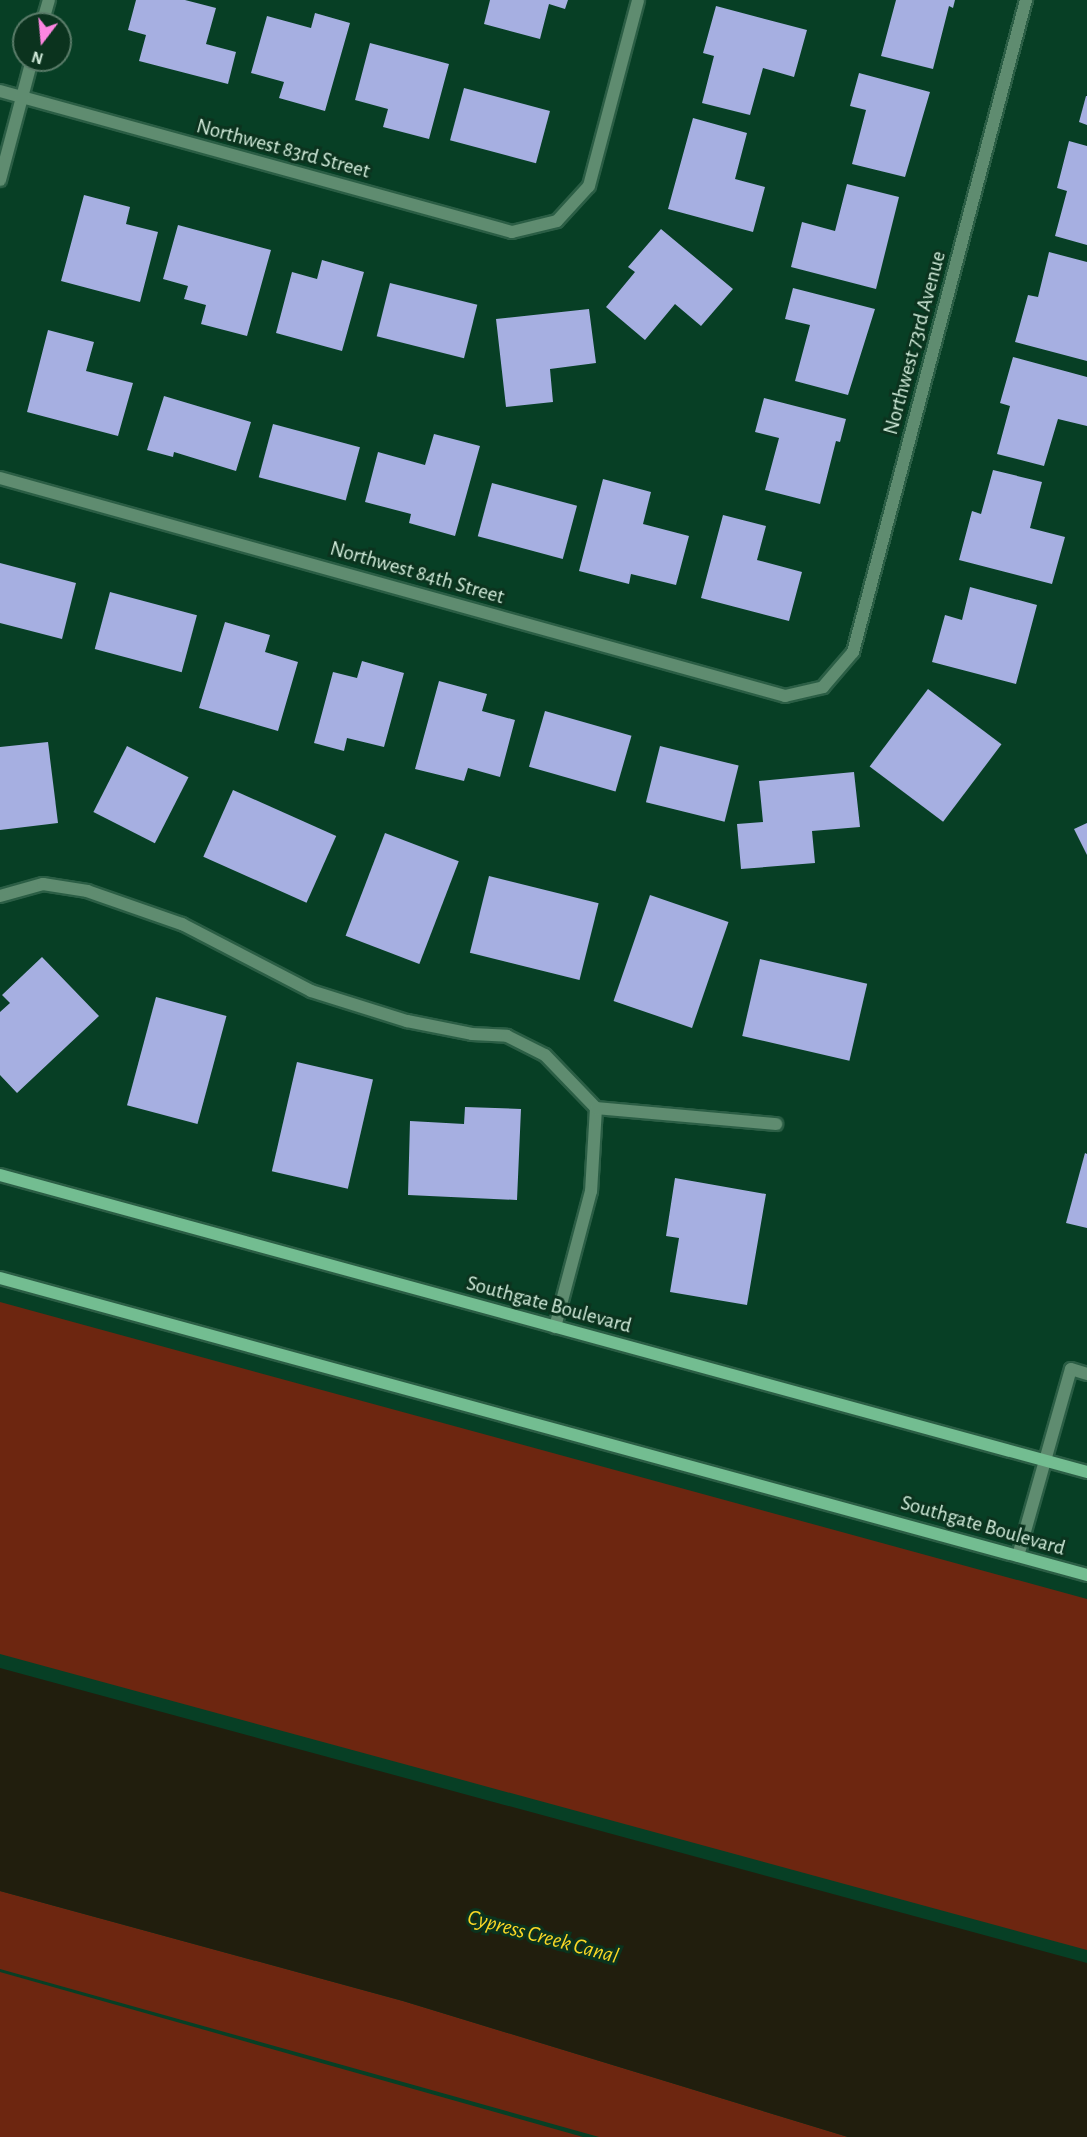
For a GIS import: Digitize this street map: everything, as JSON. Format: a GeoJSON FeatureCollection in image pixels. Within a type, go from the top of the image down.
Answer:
{"type":"FeatureCollection","features":[{"type":"Feature","properties":{"kind":"main road","name":"Southgate Boulevard"},"geometry":{"type":"LineString","coordinates":[[0,1175],[1087,1472]]}},
{"type":"Feature","properties":{"kind":"main road","name":"Southgate Boulevard"},"geometry":{"type":"LineString","coordinates":[[0,1278],[1087,1575]]}},
{"type":"Feature","properties":{"kind":"street","name":"Northwest 83rd Street"},"geometry":{"type":"LineString","coordinates":[[0,91],[513,232],[557,220],[589,186],[638,0]]}},
{"type":"Feature","properties":{"kind":"street","name":"Northwest 73rd Avenue"},"geometry":{"type":"LineString","coordinates":[[824,687],[853,652],[1026,0]]}},
{"type":"Feature","properties":{"kind":"street"},"geometry":{"type":"LineString","coordinates":[[0,180],[28,72]]}},
{"type":"Feature","properties":{"kind":"street","name":"Northwest 84th Street"},"geometry":{"type":"LineString","coordinates":[[0,478],[785,696],[824,687]]}},
{"type":"Feature","properties":{"kind":"street"},"geometry":{"type":"LineString","coordinates":[[0,896],[43,884],[87,891],[182,924],[311,991],[407,1021],[472,1034],[507,1036],[545,1055],[596,1108],[776,1124]]}},
{"type":"Feature","properties":{"kind":"street"},"geometry":{"type":"LineString","coordinates":[[555,1327],[591,1191],[596,1108]]}},
{"type":"Feature","properties":{"kind":"street"},"geometry":{"type":"LineString","coordinates":[[1018,1556],[1071,1369],[1087,1374]]}},
{"type":"Feature","properties":{"kind":"shaded area"},"geometry":{"type":"Polygon","coordinates":[[[0,1302],[1087,1599],[1087,1950],[0,1654],[0,1302]]]}},
{"type":"Feature","properties":{"kind":"shaded area"},"geometry":{"type":"Polygon","coordinates":[[[0,1891],[403,2001],[848,2137],[599,2137],[0,1969],[0,1891]]]}},
{"type":"Feature","properties":{"kind":"shaded area"},"geometry":{"type":"Polygon","coordinates":[[[0,1972],[583,2137],[0,2137],[0,1972]]]}},
{"type":"Feature","properties":{"kind":"water","name":"Cypress Creek Canal"},"geometry":{"type":"Polygon","coordinates":[[[0,1668],[1087,1963],[1087,2137],[848,2137],[403,2001],[0,1891],[0,1668]]]}},
{"type":"Feature","properties":{"kind":"building"},"geometry":{"type":"Polygon","coordinates":[[[136,0],[185,0],[216,8],[206,44],[236,52],[228,84],[139,61],[146,35],[128,30],[136,0]]]}},
{"type":"Feature","properties":{"kind":"building"},"geometry":{"type":"Polygon","coordinates":[[[490,0],[568,0],[565,9],[549,4],[540,39],[484,24],[490,0]]]}},
{"type":"Feature","properties":{"kind":"building"},"geometry":{"type":"Polygon","coordinates":[[[896,0],[955,0],[953,8],[949,6],[933,69],[881,56],[896,0]]]}},
{"type":"Feature","properties":{"kind":"building"},"geometry":{"type":"Polygon","coordinates":[[[716,6],[807,30],[794,77],[763,68],[750,115],[702,103],[714,56],[703,53],[716,6]]]}},
{"type":"Feature","properties":{"kind":"building"},"geometry":{"type":"Polygon","coordinates":[[[315,13],[350,23],[325,111],[279,98],[284,82],[251,73],[267,16],[311,28],[315,13]]]}},
{"type":"Feature","properties":{"kind":"building"},"geometry":{"type":"Polygon","coordinates":[[[370,43],[449,64],[429,139],[383,127],[388,109],[355,100],[370,43]]]}},
{"type":"Feature","properties":{"kind":"building"},"geometry":{"type":"Polygon","coordinates":[[[859,73],[930,92],[905,177],[852,164],[866,110],[850,106],[859,73]]]}},
{"type":"Feature","properties":{"kind":"building"},"geometry":{"type":"Polygon","coordinates":[[[464,88],[550,111],[536,163],[450,140],[464,88]]]}},
{"type":"Feature","properties":{"kind":"building"},"geometry":{"type":"Polygon","coordinates":[[[1087,96],[1087,125],[1079,122],[1087,96]]]}},
{"type":"Feature","properties":{"kind":"building"},"geometry":{"type":"Polygon","coordinates":[[[693,118],[747,133],[735,179],[765,187],[753,232],[668,209],[693,118]]]}},
{"type":"Feature","properties":{"kind":"building"},"geometry":{"type":"Polygon","coordinates":[[[1069,141],[1087,146],[1087,245],[1055,236],[1067,191],[1057,188],[1069,141]]]}},
{"type":"Feature","properties":{"kind":"building"},"geometry":{"type":"Polygon","coordinates":[[[847,184],[899,197],[876,289],[791,267],[802,222],[835,231],[847,184]]]}},
{"type":"Feature","properties":{"kind":"building"},"geometry":{"type":"Polygon","coordinates":[[[84,195],[130,207],[126,224],[158,232],[140,302],[61,281],[84,195]]]}},
{"type":"Feature","properties":{"kind":"building"},"geometry":{"type":"Polygon","coordinates":[[[178,225],[271,250],[247,336],[201,324],[206,305],[184,299],[188,286],[163,279],[178,225]]]}},
{"type":"Feature","properties":{"kind":"building"},"geometry":{"type":"Polygon","coordinates":[[[661,229],[733,289],[701,326],[675,304],[645,340],[606,307],[635,272],[628,267],[661,229]]]}},
{"type":"Feature","properties":{"kind":"building"},"geometry":{"type":"Polygon","coordinates":[[[1049,252],[1087,262],[1087,361],[1015,342],[1028,295],[1038,297],[1049,252]]]}},
{"type":"Feature","properties":{"kind":"building"},"geometry":{"type":"Polygon","coordinates":[[[322,260],[364,272],[342,351],[276,333],[292,272],[317,279],[322,260]]]}},
{"type":"Feature","properties":{"kind":"building"},"geometry":{"type":"Polygon","coordinates":[[[390,283],[477,305],[464,358],[377,336],[390,283]]]}},
{"type":"Feature","properties":{"kind":"building"},"geometry":{"type":"Polygon","coordinates":[[[793,288],[875,309],[848,395],[795,381],[810,325],[785,319],[793,288]]]}},
{"type":"Feature","properties":{"kind":"building"},"geometry":{"type":"Polygon","coordinates":[[[589,309],[596,363],[550,369],[553,402],[506,407],[496,319],[589,309]]]}},
{"type":"Feature","properties":{"kind":"building"},"geometry":{"type":"Polygon","coordinates":[[[48,330],[94,342],[86,371],[133,383],[118,436],[27,412],[48,330]]]}},
{"type":"Feature","properties":{"kind":"building"},"geometry":{"type":"Polygon","coordinates":[[[1013,357],[1087,377],[1087,426],[1058,419],[1044,466],[997,454],[1010,406],[1000,403],[1013,357]]]}},
{"type":"Feature","properties":{"kind":"building"},"geometry":{"type":"Polygon","coordinates":[[[164,396],[251,422],[236,471],[174,452],[173,457],[147,450],[164,396]]]}},
{"type":"Feature","properties":{"kind":"building"},"geometry":{"type":"Polygon","coordinates":[[[764,398],[846,419],[840,442],[836,441],[820,504],[765,490],[779,438],[755,432],[764,398]]]}},
{"type":"Feature","properties":{"kind":"building"},"geometry":{"type":"Polygon","coordinates":[[[273,424],[360,447],[346,500],[259,477],[273,424]]]}},
{"type":"Feature","properties":{"kind":"building"},"geometry":{"type":"Polygon","coordinates":[[[434,434],[480,446],[455,536],[409,523],[411,514],[365,502],[378,452],[425,465],[434,434]]]}},
{"type":"Feature","properties":{"kind":"building"},"geometry":{"type":"Polygon","coordinates":[[[993,470],[1042,482],[1030,528],[1065,537],[1052,584],[959,560],[972,511],[981,514],[993,470]]]}},
{"type":"Feature","properties":{"kind":"building"},"geometry":{"type":"Polygon","coordinates":[[[603,479],[651,492],[643,524],[689,536],[676,585],[631,574],[629,584],[579,571],[603,479]]]}},
{"type":"Feature","properties":{"kind":"building"},"geometry":{"type":"Polygon","coordinates":[[[492,483],[577,506],[563,559],[478,536],[492,483]]]}},
{"type":"Feature","properties":{"kind":"building"},"geometry":{"type":"Polygon","coordinates":[[[723,515],[766,526],[757,560],[802,572],[789,621],[701,598],[723,515]]]}},
{"type":"Feature","properties":{"kind":"building"},"geometry":{"type":"Polygon","coordinates":[[[0,563],[76,583],[62,639],[0,623],[0,563]]]}},
{"type":"Feature","properties":{"kind":"building"},"geometry":{"type":"Polygon","coordinates":[[[970,587],[1037,605],[1016,684],[932,662],[945,615],[962,620],[970,587]]]}},
{"type":"Feature","properties":{"kind":"building"},"geometry":{"type":"Polygon","coordinates":[[[110,592],[197,615],[182,672],[95,649],[110,592]]]}},
{"type":"Feature","properties":{"kind":"building"},"geometry":{"type":"Polygon","coordinates":[[[225,622],[270,635],[265,652],[298,662],[278,731],[199,708],[225,622]]]}},
{"type":"Feature","properties":{"kind":"building"},"geometry":{"type":"Polygon","coordinates":[[[362,661],[404,673],[384,747],[347,738],[344,751],[314,743],[333,672],[357,678],[362,661]]]}},
{"type":"Feature","properties":{"kind":"building"},"geometry":{"type":"Polygon","coordinates":[[[439,681],[487,694],[482,711],[515,720],[500,777],[468,768],[464,781],[415,769],[439,681]]]}},
{"type":"Feature","properties":{"kind":"building"},"geometry":{"type":"Polygon","coordinates":[[[928,689],[1001,744],[943,822],[870,766],[928,689]]]}},
{"type":"Feature","properties":{"kind":"building"},"geometry":{"type":"Polygon","coordinates":[[[545,711],[632,736],[616,792],[529,767],[545,711]]]}},
{"type":"Feature","properties":{"kind":"building"},"geometry":{"type":"Polygon","coordinates":[[[48,742],[58,823],[0,830],[0,747],[48,742]]]}},
{"type":"Feature","properties":{"kind":"building"},"geometry":{"type":"Polygon","coordinates":[[[127,746],[188,777],[155,843],[93,812],[127,746]]]}},
{"type":"Feature","properties":{"kind":"building"},"geometry":{"type":"Polygon","coordinates":[[[660,746],[739,766],[725,822],[646,802],[660,746]]]}},
{"type":"Feature","properties":{"kind":"building"},"geometry":{"type":"Polygon","coordinates":[[[854,772],[860,827],[812,831],[815,863],[741,869],[737,824],[763,822],[759,781],[854,772]]]}},
{"type":"Feature","properties":{"kind":"building"},"geometry":{"type":"Polygon","coordinates":[[[233,790],[336,836],[307,903],[203,857],[233,790]]]}},
{"type":"Feature","properties":{"kind":"building"},"geometry":{"type":"Polygon","coordinates":[[[1087,823],[1087,855],[1074,829],[1087,823]]]}},
{"type":"Feature","properties":{"kind":"building"},"geometry":{"type":"Polygon","coordinates":[[[385,833],[459,861],[419,964],[346,936],[385,833]]]}},
{"type":"Feature","properties":{"kind":"building"},"geometry":{"type":"Polygon","coordinates":[[[489,876],[599,903],[580,980],[470,953],[489,876]]]}},
{"type":"Feature","properties":{"kind":"building"},"geometry":{"type":"Polygon","coordinates":[[[650,895],[728,922],[692,1028],[614,1001],[650,895]]]}},
{"type":"Feature","properties":{"kind":"building"},"geometry":{"type":"Polygon","coordinates":[[[42,957],[99,1016],[17,1093],[0,1075],[0,1012],[10,1003],[2,995],[42,957]]]}},
{"type":"Feature","properties":{"kind":"building"},"geometry":{"type":"Polygon","coordinates":[[[760,959],[867,984],[849,1061],[742,1036],[760,959]]]}},
{"type":"Feature","properties":{"kind":"building"},"geometry":{"type":"Polygon","coordinates":[[[156,997],[227,1016],[198,1124],[127,1105],[156,997]]]}},
{"type":"Feature","properties":{"kind":"building"},"geometry":{"type":"Polygon","coordinates":[[[297,1062],[373,1080],[348,1189],[272,1171],[297,1062]]]}},
{"type":"Feature","properties":{"kind":"building"},"geometry":{"type":"Polygon","coordinates":[[[465,1107],[521,1109],[517,1200],[408,1195],[410,1121],[464,1124],[465,1107]]]}},
{"type":"Feature","properties":{"kind":"building"},"geometry":{"type":"Polygon","coordinates":[[[1085,1153],[1087,1154],[1087,1228],[1066,1223],[1085,1153]]]}},
{"type":"Feature","properties":{"kind":"building"},"geometry":{"type":"Polygon","coordinates":[[[675,1178],[766,1194],[747,1305],[670,1292],[679,1238],[666,1236],[675,1178]]]}}]}
